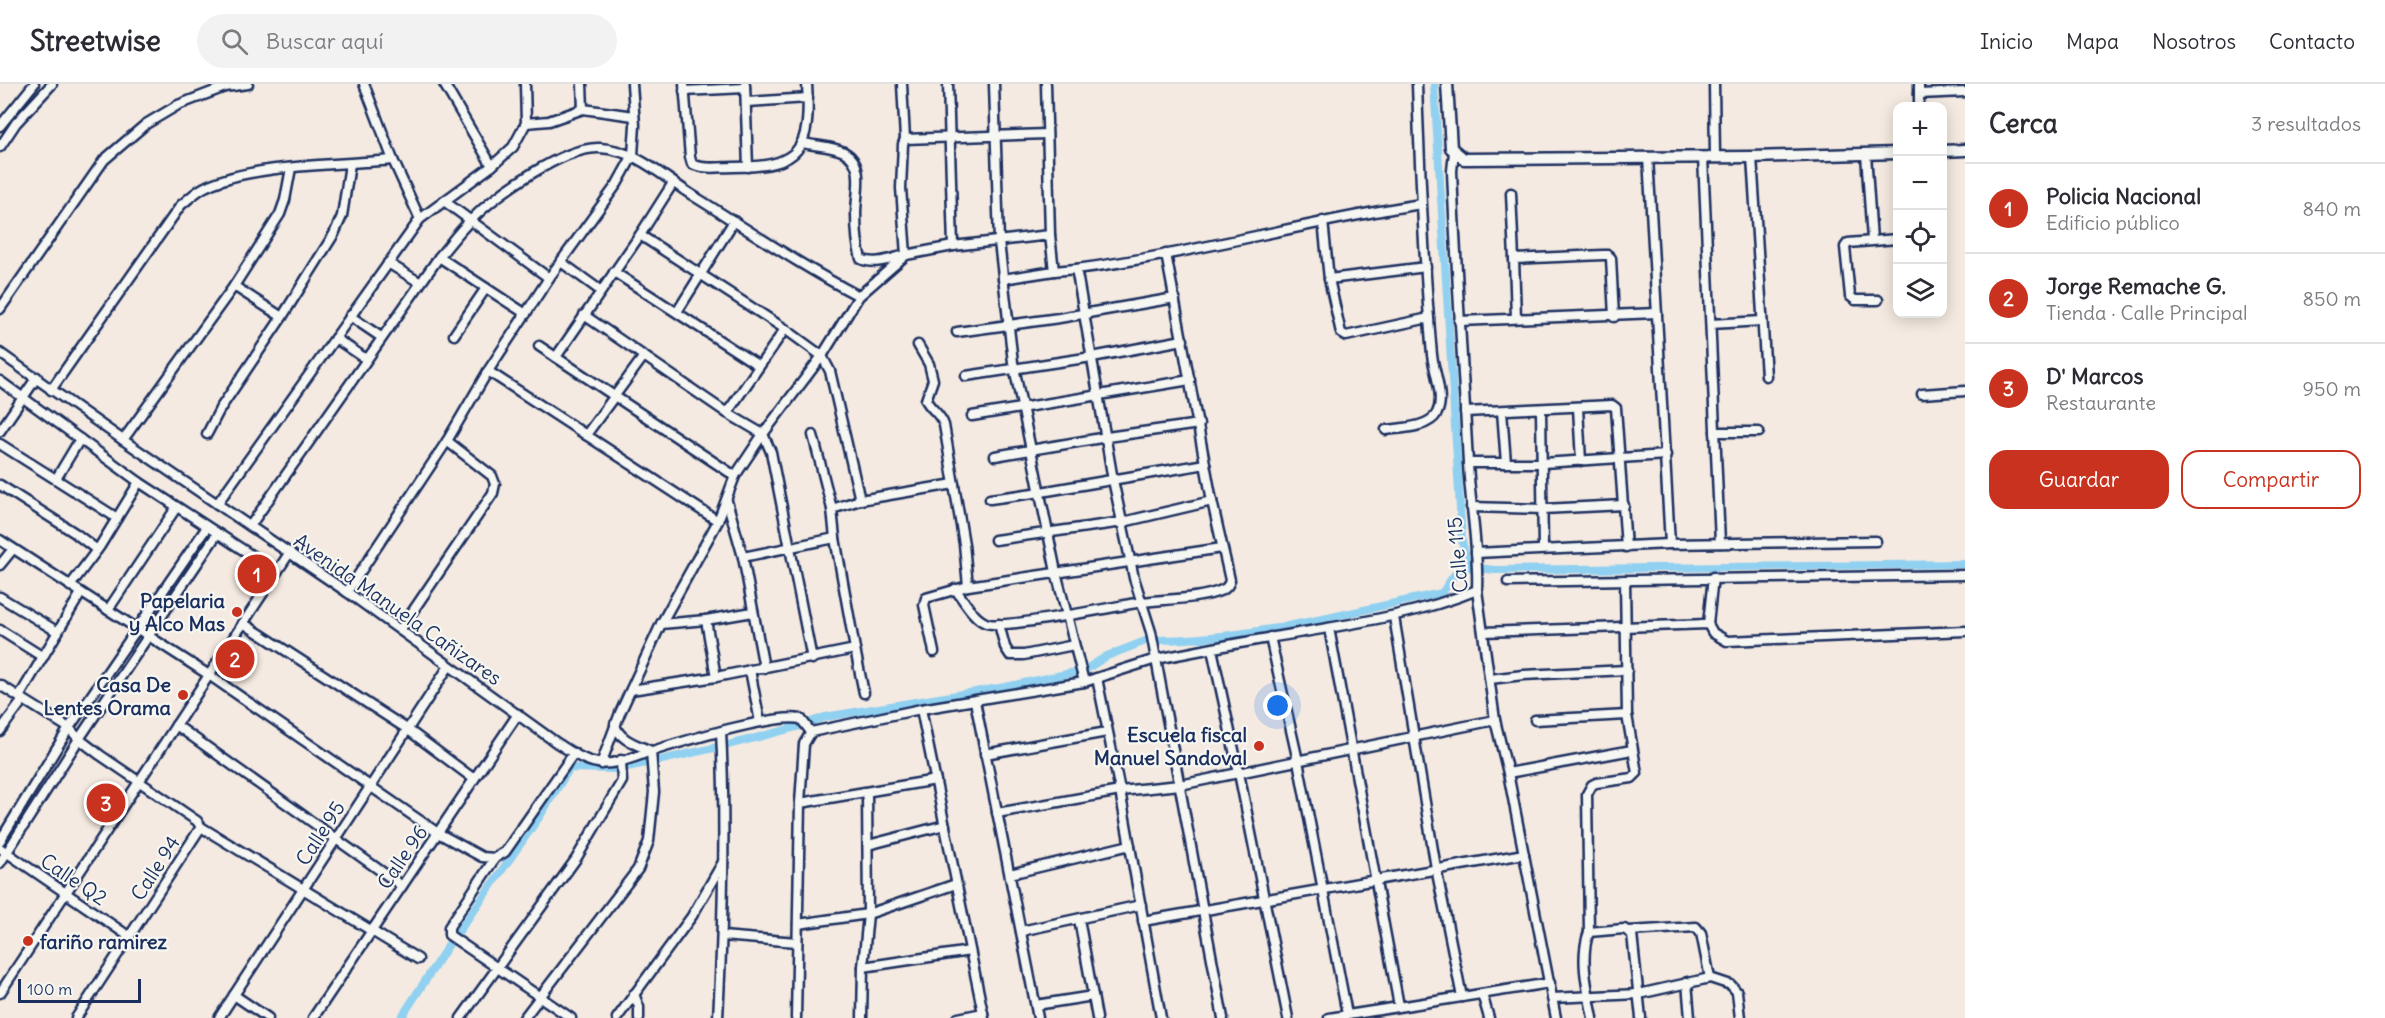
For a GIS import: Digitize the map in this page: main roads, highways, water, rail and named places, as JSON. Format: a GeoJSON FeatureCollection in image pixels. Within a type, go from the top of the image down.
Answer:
{"type":"FeatureCollection","features":[{"type":"Feature","properties":{"kind":"waterway"},"geometry":{"type":"LineString","coordinates":[[1434,84],[1462,541],[1468,567],[1495,570],[1965,564]]}},
{"type":"Feature","properties":{"kind":"waterway"},"geometry":{"type":"LineString","coordinates":[[1157,640],[1193,639],[1264,630],[1442,593],[1454,575],[1468,567]]}},
{"type":"Feature","properties":{"kind":"waterway"},"geometry":{"type":"LineString","coordinates":[[1083,671],[1107,656],[1148,640]]}},
{"type":"Feature","properties":{"kind":"waterway"},"geometry":{"type":"LineString","coordinates":[[811,722],[825,717],[1005,687],[1076,672]]}},
{"type":"Feature","properties":{"kind":"waterway"},"geometry":{"type":"LineString","coordinates":[[728,745],[797,727]]}},
{"type":"Feature","properties":{"kind":"waterway"},"geometry":{"type":"LineString","coordinates":[[657,761],[718,747]]}},
{"type":"Feature","properties":{"kind":"waterway"},"geometry":{"type":"LineString","coordinates":[[627,767],[646,763]]}},
{"type":"Feature","properties":{"kind":"waterway"},"geometry":{"type":"LineString","coordinates":[[457,934],[540,816],[570,768],[614,769]]}},
{"type":"Feature","properties":{"kind":"waterway"},"geometry":{"type":"LineString","coordinates":[[401,1018],[451,941]]}},
{"type":"Feature","properties":{"kind":"place","name":"Policia Nacional"},"geometry":{"type":"Point","coordinates":[257,574]}},
{"type":"Feature","properties":{"kind":"place","name":"Papelaria y Alco Mas"},"geometry":{"type":"Point","coordinates":[237,612]}},
{"type":"Feature","properties":{"kind":"place","name":"Jorge Remache G."},"geometry":{"type":"Point","coordinates":[235,659]}},
{"type":"Feature","properties":{"kind":"place","name":"Casa De Lentes Orama"},"geometry":{"type":"Point","coordinates":[183,695]}},
{"type":"Feature","properties":{"kind":"place","name":"Escuela fiscal Manuel Sandoval"},"geometry":{"type":"Point","coordinates":[1259,746]}},
{"type":"Feature","properties":{"kind":"place","name":"D' Marcos"},"geometry":{"type":"Point","coordinates":[106,803]}},
{"type":"Feature","properties":{"kind":"place","name":"fariño ramirez"},"geometry":{"type":"Point","coordinates":[28,941]}}]}
